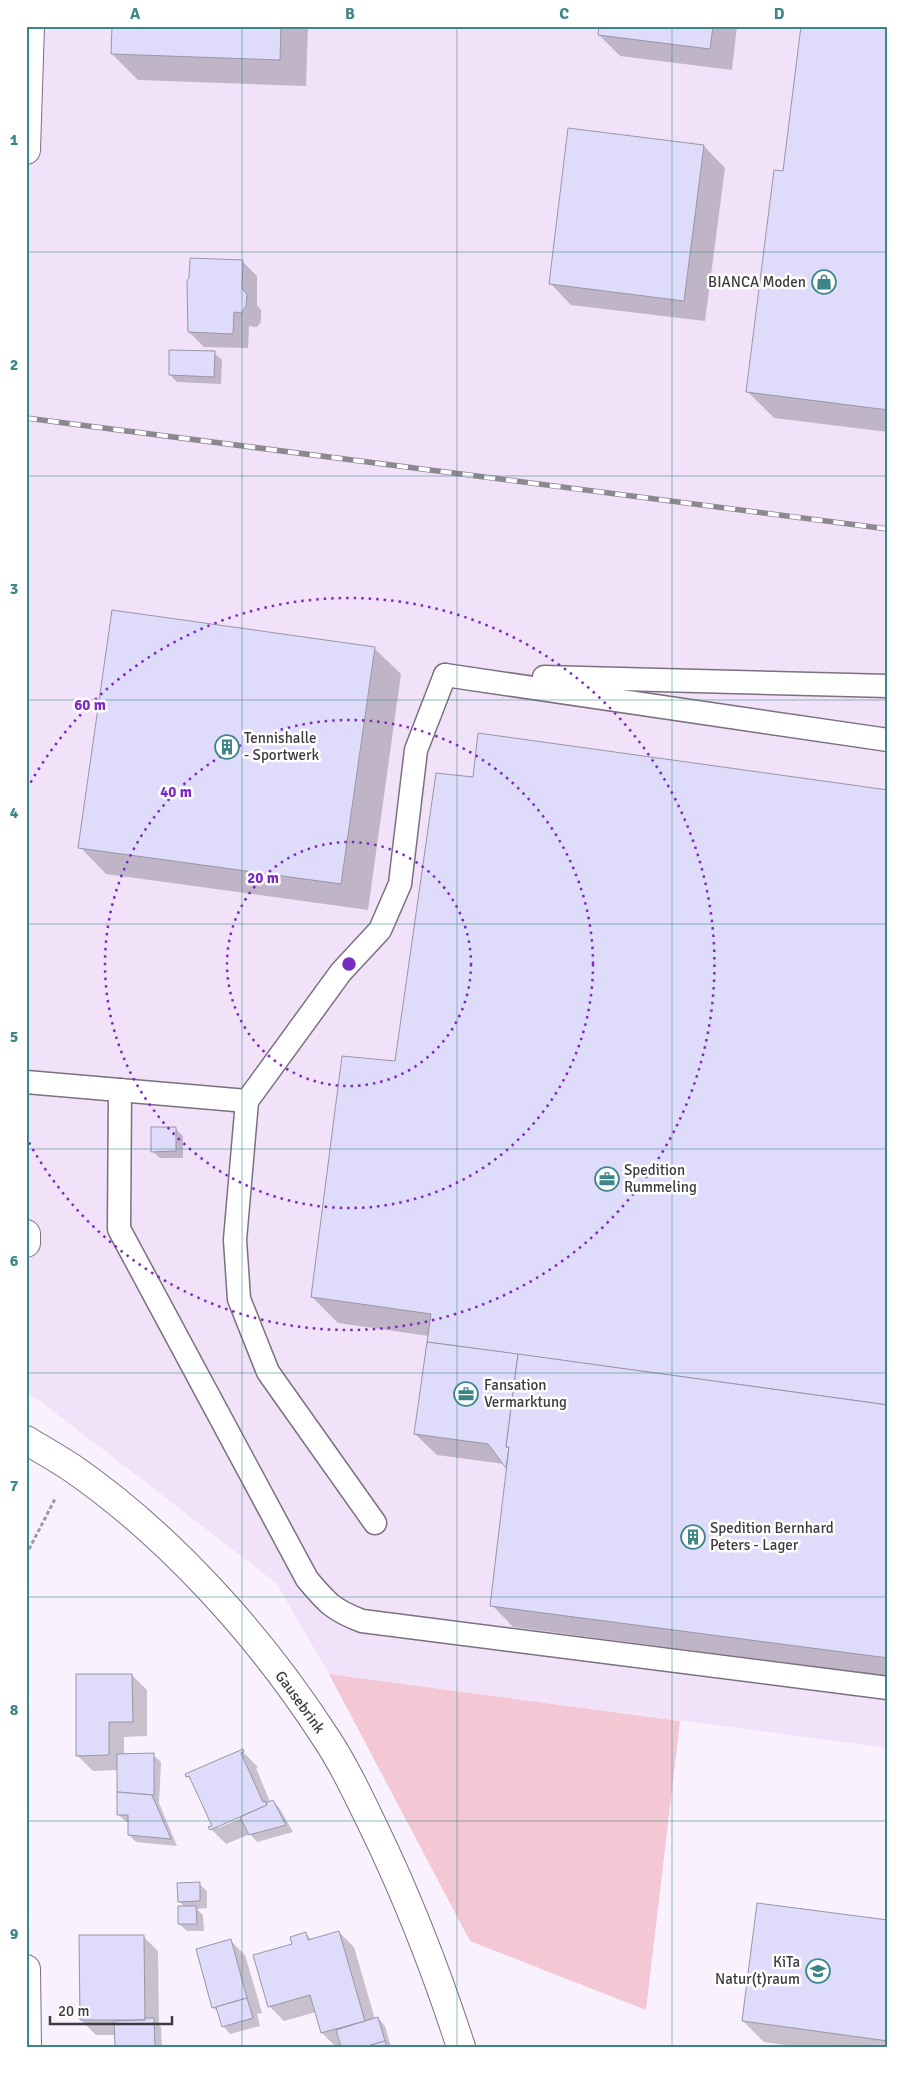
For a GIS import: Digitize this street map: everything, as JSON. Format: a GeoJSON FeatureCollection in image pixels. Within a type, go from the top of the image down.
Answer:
{"type":"FeatureCollection","features":[{"type":"Feature","properties":{"kind":"main road"},"geometry":{"type":"LineString","coordinates":[[26,150],[30,26]]}},
{"type":"Feature","properties":{"kind":"main road"},"geometry":{"type":"LineString","coordinates":[[26,1234],[26,1242]]}},
{"type":"Feature","properties":{"kind":"main road","name":"Gausebrink"},"geometry":{"type":"LineString","coordinates":[[26,1440],[72,1468],[134,1516],[203,1582],[246,1631],[324,1735],[356,1792],[402,1886],[441,1987],[461,2047]]}},
{"type":"Feature","properties":{"kind":"main road"},"geometry":{"type":"LineString","coordinates":[[26,1969],[27,2047]]}},
{"type":"Feature","properties":{"kind":"lane"},"geometry":{"type":"LineString","coordinates":[[445,675],[888,686]]}},
{"type":"Feature","properties":{"kind":"lane"},"geometry":{"type":"LineString","coordinates":[[445,675],[888,740]]}},
{"type":"Feature","properties":{"kind":"lane"},"geometry":{"type":"LineString","coordinates":[[375,1523],[268,1372],[239,1298],[234,1240],[247,1101],[342,972],[380,930],[400,884],[416,750],[445,675]]}},
{"type":"Feature","properties":{"kind":"lane"},"geometry":{"type":"LineString","coordinates":[[26,1082],[247,1101]]}},
{"type":"Feature","properties":{"kind":"lane"},"geometry":{"type":"LineString","coordinates":[[120,1090],[119,1229],[307,1579],[324,1599],[340,1613],[362,1621],[888,1688]]}},
{"type":"Feature","properties":{"kind":"path"},"geometry":{"type":"LineString","coordinates":[[26,1554],[72,1468]]}},
{"type":"Feature","properties":{"kind":"shaded area"},"geometry":{"type":"Polygon","coordinates":[[[26,26],[888,26],[888,1748],[329,1674],[276,1583],[40,1401],[26,1393],[26,26]]]}},
{"type":"Feature","properties":{"kind":"shaded area"},"geometry":{"type":"Polygon","coordinates":[[[329,1674],[680,1721],[646,2010],[470,1941],[329,1674]]]}},
{"type":"Feature","properties":{"kind":"building"},"geometry":{"type":"Polygon","coordinates":[[[112,26],[281,26],[280,60],[111,54],[112,26]]]}},
{"type":"Feature","properties":{"kind":"building"},"geometry":{"type":"Polygon","coordinates":[[[599,26],[713,26],[710,49],[598,35],[599,26]]]}},
{"type":"Feature","properties":{"kind":"building","name":"BIANCA Moden"},"geometry":{"type":"Polygon","coordinates":[[[801,26],[888,26],[888,410],[746,392],[774,170],[783,171],[801,26]]]}},
{"type":"Feature","properties":{"kind":"building"},"geometry":{"type":"Polygon","coordinates":[[[568,128],[704,145],[684,301],[549,284],[568,128]]]}},
{"type":"Feature","properties":{"kind":"building"},"geometry":{"type":"Polygon","coordinates":[[[190,258],[243,260],[242,289],[247,294],[246,306],[241,313],[234,312],[233,334],[188,332],[187,280],[189,278],[190,258]]]}},
{"type":"Feature","properties":{"kind":"building"},"geometry":{"type":"Polygon","coordinates":[[[169,350],[215,351],[214,377],[169,375],[169,350]]]}},
{"type":"Feature","properties":{"kind":"building","name":"Tennishalle - Sportwerk"},"geometry":{"type":"Polygon","coordinates":[[[112,610],[375,647],[341,884],[78,848],[112,610]]]}},
{"type":"Feature","properties":{"kind":"building","name":"Spedition Rummeling"},"geometry":{"type":"Polygon","coordinates":[[[478,733],[888,790],[888,1405],[427,1342],[431,1314],[311,1297],[342,1056],[395,1061],[436,773],[473,777],[478,733]]]}},
{"type":"Feature","properties":{"kind":"building"},"geometry":{"type":"Polygon","coordinates":[[[151,1127],[176,1127],[176,1151],[151,1152],[151,1127]]]}},
{"type":"Feature","properties":{"kind":"building","name":"Fansation Vermarktung"},"geometry":{"type":"Polygon","coordinates":[[[427,1342],[518,1354],[506,1447],[509,1447],[506,1468],[488,1444],[414,1434],[427,1342]]]}},
{"type":"Feature","properties":{"kind":"building","name":"Spedition Bernhard Peters - Lager"},"geometry":{"type":"Polygon","coordinates":[[[518,1354],[888,1405],[888,1658],[490,1606],[509,1447],[506,1447],[518,1354]]]}},
{"type":"Feature","properties":{"kind":"building"},"geometry":{"type":"Polygon","coordinates":[[[76,1674],[132,1674],[133,1722],[109,1722],[109,1755],[76,1756],[76,1674]]]}},
{"type":"Feature","properties":{"kind":"building"},"geometry":{"type":"Polygon","coordinates":[[[243,1749],[244,1752],[241,1753],[263,1802],[265,1801],[267,1805],[210,1830],[208,1827],[212,1826],[189,1776],[186,1777],[185,1774],[243,1749]]]}},
{"type":"Feature","properties":{"kind":"building"},"geometry":{"type":"Polygon","coordinates":[[[154,1753],[154,1795],[117,1792],[117,1754],[154,1753]]]}},
{"type":"Feature","properties":{"kind":"building"},"geometry":{"type":"Polygon","coordinates":[[[117,1792],[152,1795],[171,1839],[128,1835],[128,1815],[117,1815],[117,1792]]]}},
{"type":"Feature","properties":{"kind":"building"},"geometry":{"type":"Polygon","coordinates":[[[273,1800],[286,1825],[249,1835],[240,1817],[267,1805],[266,1803],[273,1800]]]}},
{"type":"Feature","properties":{"kind":"building"},"geometry":{"type":"Polygon","coordinates":[[[200,1882],[200,1901],[178,1902],[177,1883],[200,1882]]]}},
{"type":"Feature","properties":{"kind":"building","name":"KiTa Natur(t)raum"},"geometry":{"type":"Polygon","coordinates":[[[757,1903],[888,1920],[888,2041],[742,2021],[757,1903]]]}},
{"type":"Feature","properties":{"kind":"building"},"geometry":{"type":"Polygon","coordinates":[[[178,1906],[196,1906],[197,1924],[178,1924],[178,1906]]]}},
{"type":"Feature","properties":{"kind":"building"},"geometry":{"type":"Polygon","coordinates":[[[339,1931],[365,2021],[321,2033],[310,1995],[268,2007],[253,1955],[292,1944],[290,1937],[306,1932],[308,1940],[339,1931]]]}},
{"type":"Feature","properties":{"kind":"building"},"geometry":{"type":"Polygon","coordinates":[[[79,1935],[144,1935],[145,2020],[80,2020],[79,1935]]]}},
{"type":"Feature","properties":{"kind":"building"},"geometry":{"type":"Polygon","coordinates":[[[231,1939],[247,1998],[212,2008],[196,1949],[231,1939]]]}},
{"type":"Feature","properties":{"kind":"building"},"geometry":{"type":"Polygon","coordinates":[[[247,1998],[253,2018],[222,2027],[216,2007],[247,1998]]]}},
{"type":"Feature","properties":{"kind":"building"},"geometry":{"type":"Polygon","coordinates":[[[378,2017],[385,2041],[364,2047],[341,2047],[336,2030],[378,2017]]]}},
{"type":"Feature","properties":{"kind":"building"},"geometry":{"type":"Polygon","coordinates":[[[145,2018],[154,2018],[155,2047],[115,2047],[114,2021],[145,2020],[145,2018]]]}},
{"type":"Feature","properties":{"kind":"building"},"geometry":{"type":"Polygon","coordinates":[[[385,2041],[387,2047],[364,2047],[385,2041]]]}},
{"type":"Feature","properties":{"kind":"railway"},"geometry":{"type":"LineString","coordinates":[[26,418],[888,529]]}},
{"type":"Feature","properties":{"kind":"place","name":"BIANCA Moden"},"geometry":{"type":"Point","coordinates":[824,282]}},
{"type":"Feature","properties":{"kind":"place","name":"Tennishalle - Sportwerk"},"geometry":{"type":"Point","coordinates":[227,747]}},
{"type":"Feature","properties":{"kind":"place","name":"Spedition Rummeling"},"geometry":{"type":"Point","coordinates":[607,1179]}},
{"type":"Feature","properties":{"kind":"place","name":"Fansation Vermarktung"},"geometry":{"type":"Point","coordinates":[466,1394]}},
{"type":"Feature","properties":{"kind":"place","name":"Spedition Bernhard Peters - Lager"},"geometry":{"type":"Point","coordinates":[693,1537]}},
{"type":"Feature","properties":{"kind":"place","name":"KiTa Natur(t)raum"},"geometry":{"type":"Point","coordinates":[818,1971]}}]}
